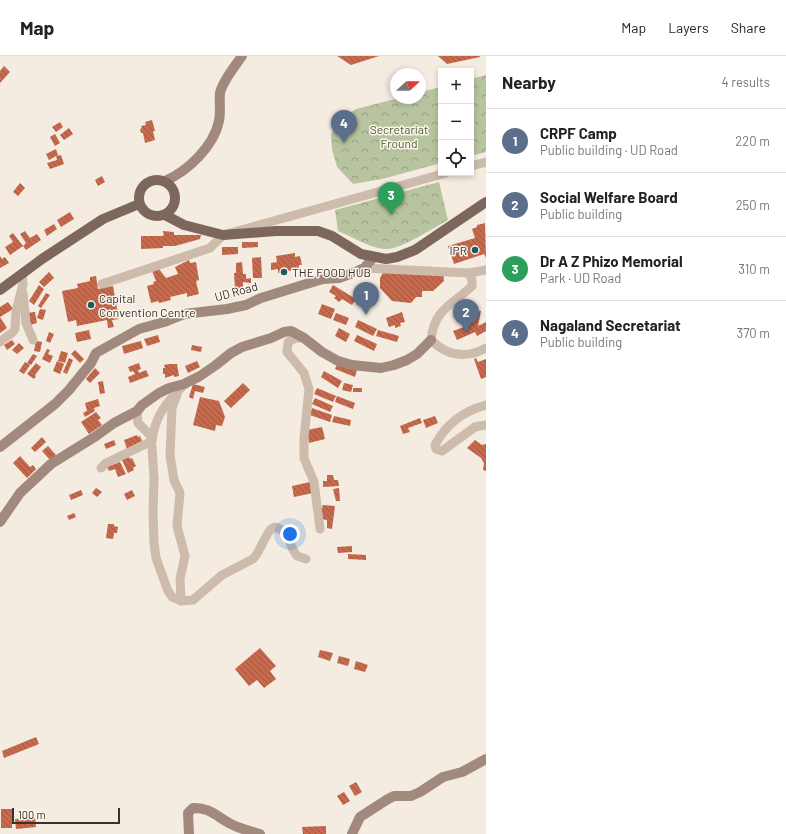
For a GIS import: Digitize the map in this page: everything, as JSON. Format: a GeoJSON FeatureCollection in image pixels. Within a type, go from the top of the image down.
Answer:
{"type":"FeatureCollection","features":[{"type":"Feature","properties":{"kind":"main road"},"geometry":{"type":"LineString","coordinates":[[165,181],[172,188],[176,196],[174,206],[169,213],[165,215],[156,217],[148,215],[139,204],[140,191],[145,184],[153,180],[165,181],[175,177],[198,158],[211,142],[217,130],[220,119],[220,92],[242,56]]}},
{"type":"Feature","properties":{"kind":"main road"},"geometry":{"type":"LineString","coordinates":[[165,215],[184,225],[223,235],[276,230],[318,231],[332,236],[361,254],[386,259],[415,250],[486,202]]}},
{"type":"Feature","properties":{"kind":"main road"},"geometry":{"type":"LineString","coordinates":[[0,290],[22,279],[42,259],[103,219],[139,204]]}},
{"type":"Feature","properties":{"kind":"main road","name":"UD Road"},"geometry":{"type":"LineString","coordinates":[[0,447],[55,404],[70,390],[91,363],[96,353],[139,329],[164,322],[184,314],[228,309],[246,305],[262,298],[303,285],[346,275],[364,268],[374,257]]}},
{"type":"Feature","properties":{"kind":"main road"},"geometry":{"type":"LineString","coordinates":[[0,522],[20,493],[51,464],[114,423],[137,411],[142,405],[159,393],[182,386],[200,376],[231,353],[242,347],[272,338],[287,331],[291,331],[338,361],[352,365],[381,368],[407,360],[417,354],[431,340]]}},
{"type":"Feature","properties":{"kind":"main road"},"geometry":{"type":"LineString","coordinates":[[352,834],[360,817],[388,799],[394,796],[411,796],[443,777],[462,772],[486,759]]}},
{"type":"Feature","properties":{"kind":"main road"},"geometry":{"type":"LineString","coordinates":[[189,834],[188,813],[190,809],[193,808],[214,813],[231,824],[260,834]]}},
{"type":"Feature","properties":{"kind":"street"},"geometry":{"type":"LineString","coordinates":[[474,165],[486,162]]}},
{"type":"Feature","properties":{"kind":"street"},"geometry":{"type":"LineString","coordinates":[[102,284],[210,248],[223,235],[438,175]]}},
{"type":"Feature","properties":{"kind":"street"},"geometry":{"type":"LineString","coordinates":[[364,268],[469,273],[486,270]]}},
{"type":"Feature","properties":{"kind":"street"},"geometry":{"type":"LineString","coordinates":[[469,273],[472,280],[472,286],[439,314],[432,329],[431,340],[438,347],[449,353],[463,355],[477,354],[486,348]]}},
{"type":"Feature","properties":{"kind":"street"},"geometry":{"type":"LineString","coordinates":[[22,279],[26,323],[33,340]]}},
{"type":"Feature","properties":{"kind":"street"},"geometry":{"type":"LineString","coordinates":[[0,342],[15,329],[16,311],[22,279]]}},
{"type":"Feature","properties":{"kind":"street"},"geometry":{"type":"LineString","coordinates":[[304,338],[296,338],[288,342],[287,352],[304,374],[308,389],[304,458],[315,487],[320,529]]}},
{"type":"Feature","properties":{"kind":"street"},"geometry":{"type":"LineString","coordinates":[[182,386],[172,396],[157,419],[151,439],[154,479],[153,519],[156,558],[168,591],[172,597],[181,601],[193,600],[222,575],[253,559],[268,533],[275,527],[286,533],[297,556],[306,559]]}},
{"type":"Feature","properties":{"kind":"street"},"geometry":{"type":"LineString","coordinates":[[181,601],[180,579],[185,556],[177,526],[180,493],[174,480],[170,455],[172,408],[182,386]]}},
{"type":"Feature","properties":{"kind":"street"},"geometry":{"type":"LineString","coordinates":[[486,405],[468,410],[458,416],[434,445],[436,449],[442,450],[472,429],[486,424]]}},
{"type":"Feature","properties":{"kind":"street"},"geometry":{"type":"LineString","coordinates":[[137,411],[138,423],[151,439]]}},
{"type":"Feature","properties":{"kind":"street"},"geometry":{"type":"LineString","coordinates":[[101,468],[151,439]]}},
{"type":"Feature","properties":{"kind":"green space"},"geometry":{"type":"Polygon","coordinates":[[[486,75],[486,152],[474,155],[474,104],[474,78],[486,75]]]}},
{"type":"Feature","properties":{"kind":"green space","name":"Secretariat Fround"},"geometry":{"type":"Polygon","coordinates":[[[438,88],[438,164],[382,179],[353,184],[337,167],[332,149],[331,135],[337,121],[356,109],[390,100],[390,104],[426,104],[426,91],[438,88]]]}},
{"type":"Feature","properties":{"kind":"green space"},"geometry":{"type":"Polygon","coordinates":[[[439,182],[448,220],[407,243],[390,249],[378,248],[338,231],[335,210],[439,182]]]}},
{"type":"Feature","properties":{"kind":"building"},"geometry":{"type":"Polygon","coordinates":[[[337,56],[379,56],[351,65],[337,56]]]}},
{"type":"Feature","properties":{"kind":"building"},"geometry":{"type":"Polygon","coordinates":[[[438,56],[480,56],[480,57],[447,64],[438,56]]]}},
{"type":"Feature","properties":{"kind":"building"},"geometry":{"type":"Polygon","coordinates":[[[4,66],[10,72],[0,83],[0,71],[4,66]]]}},
{"type":"Feature","properties":{"kind":"building"},"geometry":{"type":"Polygon","coordinates":[[[152,120],[155,131],[153,131],[155,140],[145,143],[143,133],[141,133],[140,129],[142,128],[141,126],[146,125],[145,122],[152,120]]]}},
{"type":"Feature","properties":{"kind":"building"},"geometry":{"type":"Polygon","coordinates":[[[60,122],[63,127],[56,132],[52,127],[60,122]]]}},
{"type":"Feature","properties":{"kind":"building"},"geometry":{"type":"Polygon","coordinates":[[[69,128],[73,134],[64,140],[60,135],[69,128]]]}},
{"type":"Feature","properties":{"kind":"building"},"geometry":{"type":"Polygon","coordinates":[[[55,134],[60,143],[55,146],[50,137],[55,134]]]}},
{"type":"Feature","properties":{"kind":"building"},"geometry":{"type":"Polygon","coordinates":[[[56,149],[58,155],[49,160],[46,154],[56,149]]]}},
{"type":"Feature","properties":{"kind":"building"},"geometry":{"type":"Polygon","coordinates":[[[61,155],[64,164],[50,169],[47,163],[57,160],[56,156],[61,155]]]}},
{"type":"Feature","properties":{"kind":"building"},"geometry":{"type":"Polygon","coordinates":[[[102,176],[105,182],[98,186],[95,180],[102,176]]]}},
{"type":"Feature","properties":{"kind":"building"},"geometry":{"type":"Polygon","coordinates":[[[20,183],[25,188],[18,196],[13,192],[20,183]]]}},
{"type":"Feature","properties":{"kind":"building"},"geometry":{"type":"Polygon","coordinates":[[[70,212],[74,219],[61,227],[57,220],[70,212]]]}},
{"type":"Feature","properties":{"kind":"building"},"geometry":{"type":"Polygon","coordinates":[[[485,223],[486,258],[484,254],[454,264],[448,246],[475,238],[472,229],[477,227],[477,225],[485,223]]]}},
{"type":"Feature","properties":{"kind":"building"},"geometry":{"type":"Polygon","coordinates":[[[54,224],[57,229],[47,236],[44,230],[54,224]]]}},
{"type":"Feature","properties":{"kind":"building"},"geometry":{"type":"Polygon","coordinates":[[[25,231],[30,238],[37,234],[41,240],[26,250],[23,246],[26,243],[20,234],[25,231]]]}},
{"type":"Feature","properties":{"kind":"building"},"geometry":{"type":"Polygon","coordinates":[[[163,231],[174,232],[174,235],[201,235],[200,239],[175,246],[141,249],[141,236],[162,236],[164,235],[163,231]]]}},
{"type":"Feature","properties":{"kind":"building"},"geometry":{"type":"Polygon","coordinates":[[[13,233],[23,246],[10,255],[5,247],[13,242],[9,236],[13,233]]]}},
{"type":"Feature","properties":{"kind":"building"},"geometry":{"type":"Polygon","coordinates":[[[242,242],[258,242],[258,247],[242,248],[242,242]]]}},
{"type":"Feature","properties":{"kind":"building"},"geometry":{"type":"Polygon","coordinates":[[[222,247],[238,247],[238,254],[222,255],[222,247]]]}},
{"type":"Feature","properties":{"kind":"building"},"geometry":{"type":"Polygon","coordinates":[[[295,253],[295,257],[300,256],[302,265],[299,265],[299,269],[278,273],[278,269],[271,270],[271,263],[277,262],[276,256],[295,253]]]}},
{"type":"Feature","properties":{"kind":"building"},"geometry":{"type":"Polygon","coordinates":[[[0,256],[2,259],[5,257],[9,263],[0,268],[0,256]]]}},
{"type":"Feature","properties":{"kind":"building"},"geometry":{"type":"Polygon","coordinates":[[[261,257],[262,278],[253,278],[252,258],[261,257]]]}},
{"type":"Feature","properties":{"kind":"building"},"geometry":{"type":"Polygon","coordinates":[[[189,260],[190,263],[196,262],[199,280],[196,281],[199,294],[187,297],[187,293],[170,297],[171,300],[151,303],[147,286],[154,284],[153,282],[156,281],[152,271],[159,269],[166,278],[178,274],[175,267],[189,260]]]}},
{"type":"Feature","properties":{"kind":"building"},"geometry":{"type":"Polygon","coordinates":[[[242,262],[243,274],[246,274],[246,279],[251,278],[251,283],[243,282],[243,289],[235,289],[234,273],[236,273],[236,263],[242,262]]]}},
{"type":"Feature","properties":{"kind":"building"},"geometry":{"type":"Polygon","coordinates":[[[384,271],[443,272],[444,281],[433,291],[422,291],[422,297],[416,297],[411,303],[392,301],[380,288],[380,278],[384,271]]]}},
{"type":"Feature","properties":{"kind":"building"},"geometry":{"type":"Polygon","coordinates":[[[49,272],[54,278],[44,287],[39,282],[49,272]]]}},
{"type":"Feature","properties":{"kind":"building","name":"Capital Convention Centre"},"geometry":{"type":"Polygon","coordinates":[[[96,276],[98,289],[113,286],[119,319],[112,320],[114,327],[108,328],[107,320],[77,326],[76,320],[68,322],[62,291],[78,288],[77,284],[90,281],[90,277],[96,276]]]}},
{"type":"Feature","properties":{"kind":"building"},"geometry":{"type":"Polygon","coordinates":[[[39,285],[44,289],[34,305],[29,301],[39,285]]]}},
{"type":"Feature","properties":{"kind":"building"},"geometry":{"type":"Polygon","coordinates":[[[333,285],[356,299],[352,305],[342,299],[339,302],[334,298],[336,296],[329,292],[333,285]]]}},
{"type":"Feature","properties":{"kind":"building"},"geometry":{"type":"Polygon","coordinates":[[[46,293],[50,295],[41,308],[38,306],[46,293]]]}},
{"type":"Feature","properties":{"kind":"building"},"geometry":{"type":"Polygon","coordinates":[[[8,302],[13,309],[0,317],[0,307],[8,302]]]}},
{"type":"Feature","properties":{"kind":"building"},"geometry":{"type":"Polygon","coordinates":[[[322,304],[335,309],[331,319],[318,314],[322,304]]]}},
{"type":"Feature","properties":{"kind":"building"},"geometry":{"type":"Polygon","coordinates":[[[40,309],[46,310],[43,320],[37,318],[40,309]]]}},
{"type":"Feature","properties":{"kind":"building"},"geometry":{"type":"Polygon","coordinates":[[[472,310],[481,311],[478,326],[486,322],[486,331],[477,336],[475,332],[457,340],[453,331],[464,327],[461,323],[466,317],[470,321],[472,310]]]}},
{"type":"Feature","properties":{"kind":"building"},"geometry":{"type":"Polygon","coordinates":[[[35,312],[37,323],[30,325],[27,313],[35,312]]]}},
{"type":"Feature","properties":{"kind":"building"},"geometry":{"type":"Polygon","coordinates":[[[402,312],[405,322],[400,323],[401,326],[395,328],[395,325],[389,327],[386,318],[402,312]]]}},
{"type":"Feature","properties":{"kind":"building"},"geometry":{"type":"Polygon","coordinates":[[[336,313],[349,318],[346,325],[333,320],[336,313]]]}},
{"type":"Feature","properties":{"kind":"building"},"geometry":{"type":"Polygon","coordinates":[[[0,317],[7,328],[0,333],[0,317]]]}},
{"type":"Feature","properties":{"kind":"building"},"geometry":{"type":"Polygon","coordinates":[[[358,320],[377,329],[373,336],[355,327],[358,320]]]}},
{"type":"Feature","properties":{"kind":"building"},"geometry":{"type":"Polygon","coordinates":[[[339,328],[350,334],[346,342],[335,336],[339,328]]]}},
{"type":"Feature","properties":{"kind":"building"},"geometry":{"type":"Polygon","coordinates":[[[89,330],[91,339],[77,342],[75,333],[89,330]]]}},
{"type":"Feature","properties":{"kind":"building"},"geometry":{"type":"Polygon","coordinates":[[[378,330],[399,336],[397,342],[376,336],[378,330]]]}},
{"type":"Feature","properties":{"kind":"building"},"geometry":{"type":"Polygon","coordinates":[[[49,332],[54,334],[50,343],[46,341],[49,332]]]}},
{"type":"Feature","properties":{"kind":"building"},"geometry":{"type":"Polygon","coordinates":[[[158,335],[160,342],[147,346],[144,339],[158,335]]]}},
{"type":"Feature","properties":{"kind":"building"},"geometry":{"type":"Polygon","coordinates":[[[357,335],[377,344],[374,351],[354,341],[357,335]]]}},
{"type":"Feature","properties":{"kind":"building"},"geometry":{"type":"Polygon","coordinates":[[[12,340],[15,344],[7,350],[4,345],[12,340]]]}},
{"type":"Feature","properties":{"kind":"building"},"geometry":{"type":"Polygon","coordinates":[[[36,341],[42,342],[40,352],[34,351],[36,341]]]}},
{"type":"Feature","properties":{"kind":"building"},"geometry":{"type":"Polygon","coordinates":[[[141,341],[143,348],[124,354],[122,346],[141,341]]]}},
{"type":"Feature","properties":{"kind":"building"},"geometry":{"type":"Polygon","coordinates":[[[19,343],[24,348],[17,354],[12,350],[19,343]]]}},
{"type":"Feature","properties":{"kind":"building"},"geometry":{"type":"Polygon","coordinates":[[[192,345],[202,347],[201,352],[191,350],[192,345]]]}},
{"type":"Feature","properties":{"kind":"building"},"geometry":{"type":"Polygon","coordinates":[[[47,349],[50,350],[48,354],[53,356],[50,363],[42,359],[47,349]]]}},
{"type":"Feature","properties":{"kind":"building"},"geometry":{"type":"Polygon","coordinates":[[[75,350],[84,359],[80,363],[71,354],[75,350]]]}},
{"type":"Feature","properties":{"kind":"building"},"geometry":{"type":"Polygon","coordinates":[[[61,351],[68,353],[65,363],[58,361],[61,351]]]}},
{"type":"Feature","properties":{"kind":"building"},"geometry":{"type":"Polygon","coordinates":[[[33,354],[37,356],[31,365],[27,363],[33,354]]]}},
{"type":"Feature","properties":{"kind":"building"},"geometry":{"type":"Polygon","coordinates":[[[69,358],[73,360],[67,374],[63,372],[69,358]]]}},
{"type":"Feature","properties":{"kind":"building"},"geometry":{"type":"Polygon","coordinates":[[[476,358],[478,362],[486,359],[486,377],[481,379],[474,359],[476,358]]]}},
{"type":"Feature","properties":{"kind":"building"},"geometry":{"type":"Polygon","coordinates":[[[57,361],[64,364],[60,374],[53,371],[57,361]]]}},
{"type":"Feature","properties":{"kind":"building"},"geometry":{"type":"Polygon","coordinates":[[[197,361],[200,367],[188,373],[185,366],[197,361]]]}},
{"type":"Feature","properties":{"kind":"building"},"geometry":{"type":"Polygon","coordinates":[[[25,362],[30,365],[24,374],[19,371],[25,362]]]}},
{"type":"Feature","properties":{"kind":"building"},"geometry":{"type":"Polygon","coordinates":[[[338,362],[357,370],[355,377],[335,369],[338,362]]]}},
{"type":"Feature","properties":{"kind":"building"},"geometry":{"type":"Polygon","coordinates":[[[36,363],[41,367],[34,379],[27,374],[36,363]]]}},
{"type":"Feature","properties":{"kind":"building"},"geometry":{"type":"Polygon","coordinates":[[[139,363],[141,369],[138,370],[139,373],[146,370],[149,376],[130,383],[128,377],[135,374],[133,371],[130,372],[128,367],[139,363]]]}},
{"type":"Feature","properties":{"kind":"building"},"geometry":{"type":"Polygon","coordinates":[[[177,364],[179,376],[174,377],[174,375],[165,378],[163,368],[165,368],[164,365],[177,364]]]}},
{"type":"Feature","properties":{"kind":"building"},"geometry":{"type":"Polygon","coordinates":[[[95,368],[100,373],[90,383],[86,379],[95,368]]]}},
{"type":"Feature","properties":{"kind":"building"},"geometry":{"type":"Polygon","coordinates":[[[324,371],[342,381],[338,388],[321,377],[324,371]]]}},
{"type":"Feature","properties":{"kind":"building"},"geometry":{"type":"Polygon","coordinates":[[[103,381],[105,393],[100,394],[98,382],[103,381]]]}},
{"type":"Feature","properties":{"kind":"building"},"geometry":{"type":"Polygon","coordinates":[[[243,383],[250,390],[231,408],[224,401],[243,383]]]}},
{"type":"Feature","properties":{"kind":"building"},"geometry":{"type":"Polygon","coordinates":[[[344,383],[353,385],[351,392],[342,390],[344,383]]]}},
{"type":"Feature","properties":{"kind":"building"},"geometry":{"type":"Polygon","coordinates":[[[193,384],[205,387],[203,393],[195,391],[193,399],[189,397],[193,384]]]}},
{"type":"Feature","properties":{"kind":"building"},"geometry":{"type":"Polygon","coordinates":[[[317,388],[336,396],[333,402],[314,394],[317,388]]]}},
{"type":"Feature","properties":{"kind":"building"},"geometry":{"type":"Polygon","coordinates":[[[353,388],[362,388],[362,392],[353,392],[353,388]]]}},
{"type":"Feature","properties":{"kind":"building"},"geometry":{"type":"Polygon","coordinates":[[[337,396],[355,403],[353,409],[335,402],[337,396]]]}},
{"type":"Feature","properties":{"kind":"building"},"geometry":{"type":"Polygon","coordinates":[[[200,397],[219,401],[225,417],[222,426],[216,425],[215,431],[193,425],[200,397]]]}},
{"type":"Feature","properties":{"kind":"building"},"geometry":{"type":"Polygon","coordinates":[[[315,398],[333,406],[330,412],[312,404],[315,398]]]}},
{"type":"Feature","properties":{"kind":"building"},"geometry":{"type":"Polygon","coordinates":[[[98,399],[100,406],[94,408],[95,411],[85,417],[83,413],[87,411],[85,403],[98,399]]]}},
{"type":"Feature","properties":{"kind":"building"},"geometry":{"type":"Polygon","coordinates":[[[312,408],[332,415],[330,422],[310,415],[312,408]]]}},
{"type":"Feature","properties":{"kind":"building"},"geometry":{"type":"Polygon","coordinates":[[[96,412],[101,418],[98,420],[102,425],[89,434],[81,422],[96,412]]]}},
{"type":"Feature","properties":{"kind":"building"},"geometry":{"type":"Polygon","coordinates":[[[334,416],[351,420],[350,426],[332,422],[334,416]]]}},
{"type":"Feature","properties":{"kind":"building"},"geometry":{"type":"Polygon","coordinates":[[[435,416],[438,423],[426,428],[423,420],[435,416]]]}},
{"type":"Feature","properties":{"kind":"building"},"geometry":{"type":"Polygon","coordinates":[[[420,418],[422,423],[408,428],[410,432],[403,434],[400,426],[420,418]]]}},
{"type":"Feature","properties":{"kind":"building"},"geometry":{"type":"Polygon","coordinates":[[[322,427],[325,439],[309,443],[307,430],[322,427]]]}},
{"type":"Feature","properties":{"kind":"building"},"geometry":{"type":"Polygon","coordinates":[[[137,435],[138,437],[140,436],[142,441],[127,449],[124,440],[137,435]]]}},
{"type":"Feature","properties":{"kind":"building"},"geometry":{"type":"Polygon","coordinates":[[[42,437],[46,442],[35,452],[31,448],[42,437]]]}},
{"type":"Feature","properties":{"kind":"building"},"geometry":{"type":"Polygon","coordinates":[[[114,440],[116,445],[106,449],[104,444],[114,440]]]}},
{"type":"Feature","properties":{"kind":"building"},"geometry":{"type":"Polygon","coordinates":[[[475,440],[482,445],[486,444],[486,471],[483,470],[484,463],[481,458],[467,448],[475,440]]]}},
{"type":"Feature","properties":{"kind":"building"},"geometry":{"type":"Polygon","coordinates":[[[48,446],[56,455],[50,460],[42,451],[48,446]]]}},
{"type":"Feature","properties":{"kind":"building"},"geometry":{"type":"Polygon","coordinates":[[[20,456],[30,467],[33,465],[36,469],[27,478],[13,463],[20,456]]]}},
{"type":"Feature","properties":{"kind":"building"},"geometry":{"type":"Polygon","coordinates":[[[129,457],[130,459],[132,458],[136,466],[133,468],[134,470],[128,473],[122,460],[129,457]]]}},
{"type":"Feature","properties":{"kind":"building"},"geometry":{"type":"Polygon","coordinates":[[[120,462],[126,474],[118,477],[115,469],[109,471],[107,467],[120,462]]]}},
{"type":"Feature","properties":{"kind":"building"},"geometry":{"type":"Polygon","coordinates":[[[327,475],[333,475],[334,480],[338,480],[339,486],[323,487],[323,481],[327,481],[327,475]]]}},
{"type":"Feature","properties":{"kind":"building"},"geometry":{"type":"Polygon","coordinates":[[[310,482],[313,493],[294,497],[292,486],[310,482]]]}},
{"type":"Feature","properties":{"kind":"building"},"geometry":{"type":"Polygon","coordinates":[[[96,488],[102,492],[97,497],[92,493],[96,488]]]}},
{"type":"Feature","properties":{"kind":"building"},"geometry":{"type":"Polygon","coordinates":[[[339,488],[340,501],[336,501],[333,489],[339,488]]]}},
{"type":"Feature","properties":{"kind":"building"},"geometry":{"type":"Polygon","coordinates":[[[81,490],[83,495],[71,500],[69,495],[81,490]]]}},
{"type":"Feature","properties":{"kind":"building"},"geometry":{"type":"Polygon","coordinates":[[[132,490],[135,496],[127,500],[124,494],[132,490]]]}},
{"type":"Feature","properties":{"kind":"building"},"geometry":{"type":"Polygon","coordinates":[[[323,505],[335,506],[332,529],[327,528],[327,520],[321,519],[319,508],[322,508],[323,505]]]}},
{"type":"Feature","properties":{"kind":"building"},"geometry":{"type":"Polygon","coordinates":[[[74,513],[76,517],[69,520],[67,516],[74,513]]]}},
{"type":"Feature","properties":{"kind":"building"},"geometry":{"type":"Polygon","coordinates":[[[108,524],[114,524],[114,526],[118,527],[117,533],[114,533],[113,539],[106,538],[108,524]]]}},
{"type":"Feature","properties":{"kind":"building"},"geometry":{"type":"Polygon","coordinates":[[[352,546],[352,552],[338,553],[337,547],[352,546]]]}},
{"type":"Feature","properties":{"kind":"building"},"geometry":{"type":"Polygon","coordinates":[[[348,554],[366,555],[366,560],[348,559],[348,554]]]}},
{"type":"Feature","properties":{"kind":"building"},"geometry":{"type":"Polygon","coordinates":[[[260,648],[276,666],[270,671],[276,679],[264,688],[257,680],[249,686],[235,669],[260,648]]]}},
{"type":"Feature","properties":{"kind":"building"},"geometry":{"type":"Polygon","coordinates":[[[320,650],[333,653],[330,661],[318,657],[320,650]]]}},
{"type":"Feature","properties":{"kind":"building"},"geometry":{"type":"Polygon","coordinates":[[[339,656],[350,659],[348,666],[337,663],[339,656]]]}},
{"type":"Feature","properties":{"kind":"building"},"geometry":{"type":"Polygon","coordinates":[[[356,661],[368,665],[365,672],[354,669],[356,661]]]}},
{"type":"Feature","properties":{"kind":"building"},"geometry":{"type":"Polygon","coordinates":[[[36,737],[39,744],[4,758],[2,751],[36,737]]]}},
{"type":"Feature","properties":{"kind":"building"},"geometry":{"type":"Polygon","coordinates":[[[356,782],[362,792],[355,796],[349,786],[356,782]]]}},
{"type":"Feature","properties":{"kind":"building"},"geometry":{"type":"Polygon","coordinates":[[[344,792],[350,801],[343,805],[337,796],[344,792]]]}},
{"type":"Feature","properties":{"kind":"building"},"geometry":{"type":"Polygon","coordinates":[[[1,809],[12,809],[12,828],[1,828],[1,809]]]}},
{"type":"Feature","properties":{"kind":"building"},"geometry":{"type":"Polygon","coordinates":[[[35,817],[36,827],[16,829],[15,819],[35,817]]]}},
{"type":"Feature","properties":{"kind":"building"},"geometry":{"type":"Polygon","coordinates":[[[326,826],[326,834],[303,834],[302,827],[326,826]]]}},
{"type":"Feature","properties":{"kind":"place","name":"Nagaland Secretariat"},"geometry":{"type":"Point","coordinates":[344,143]}},
{"type":"Feature","properties":{"kind":"place","name":"Dr A Z Phizo Memorial"},"geometry":{"type":"Point","coordinates":[391,215]}},
{"type":"Feature","properties":{"kind":"place","name":"IPR"},"geometry":{"type":"Point","coordinates":[475,250]}},
{"type":"Feature","properties":{"kind":"place","name":"THE FOOD HUB"},"geometry":{"type":"Point","coordinates":[284,272]}},
{"type":"Feature","properties":{"kind":"place","name":"Capital Convention Centre"},"geometry":{"type":"Point","coordinates":[91,305]}},
{"type":"Feature","properties":{"kind":"place","name":"CRPF Camp"},"geometry":{"type":"Point","coordinates":[366,315]}},
{"type":"Feature","properties":{"kind":"place","name":"Social Welfare Board"},"geometry":{"type":"Point","coordinates":[466,332]}}]}
